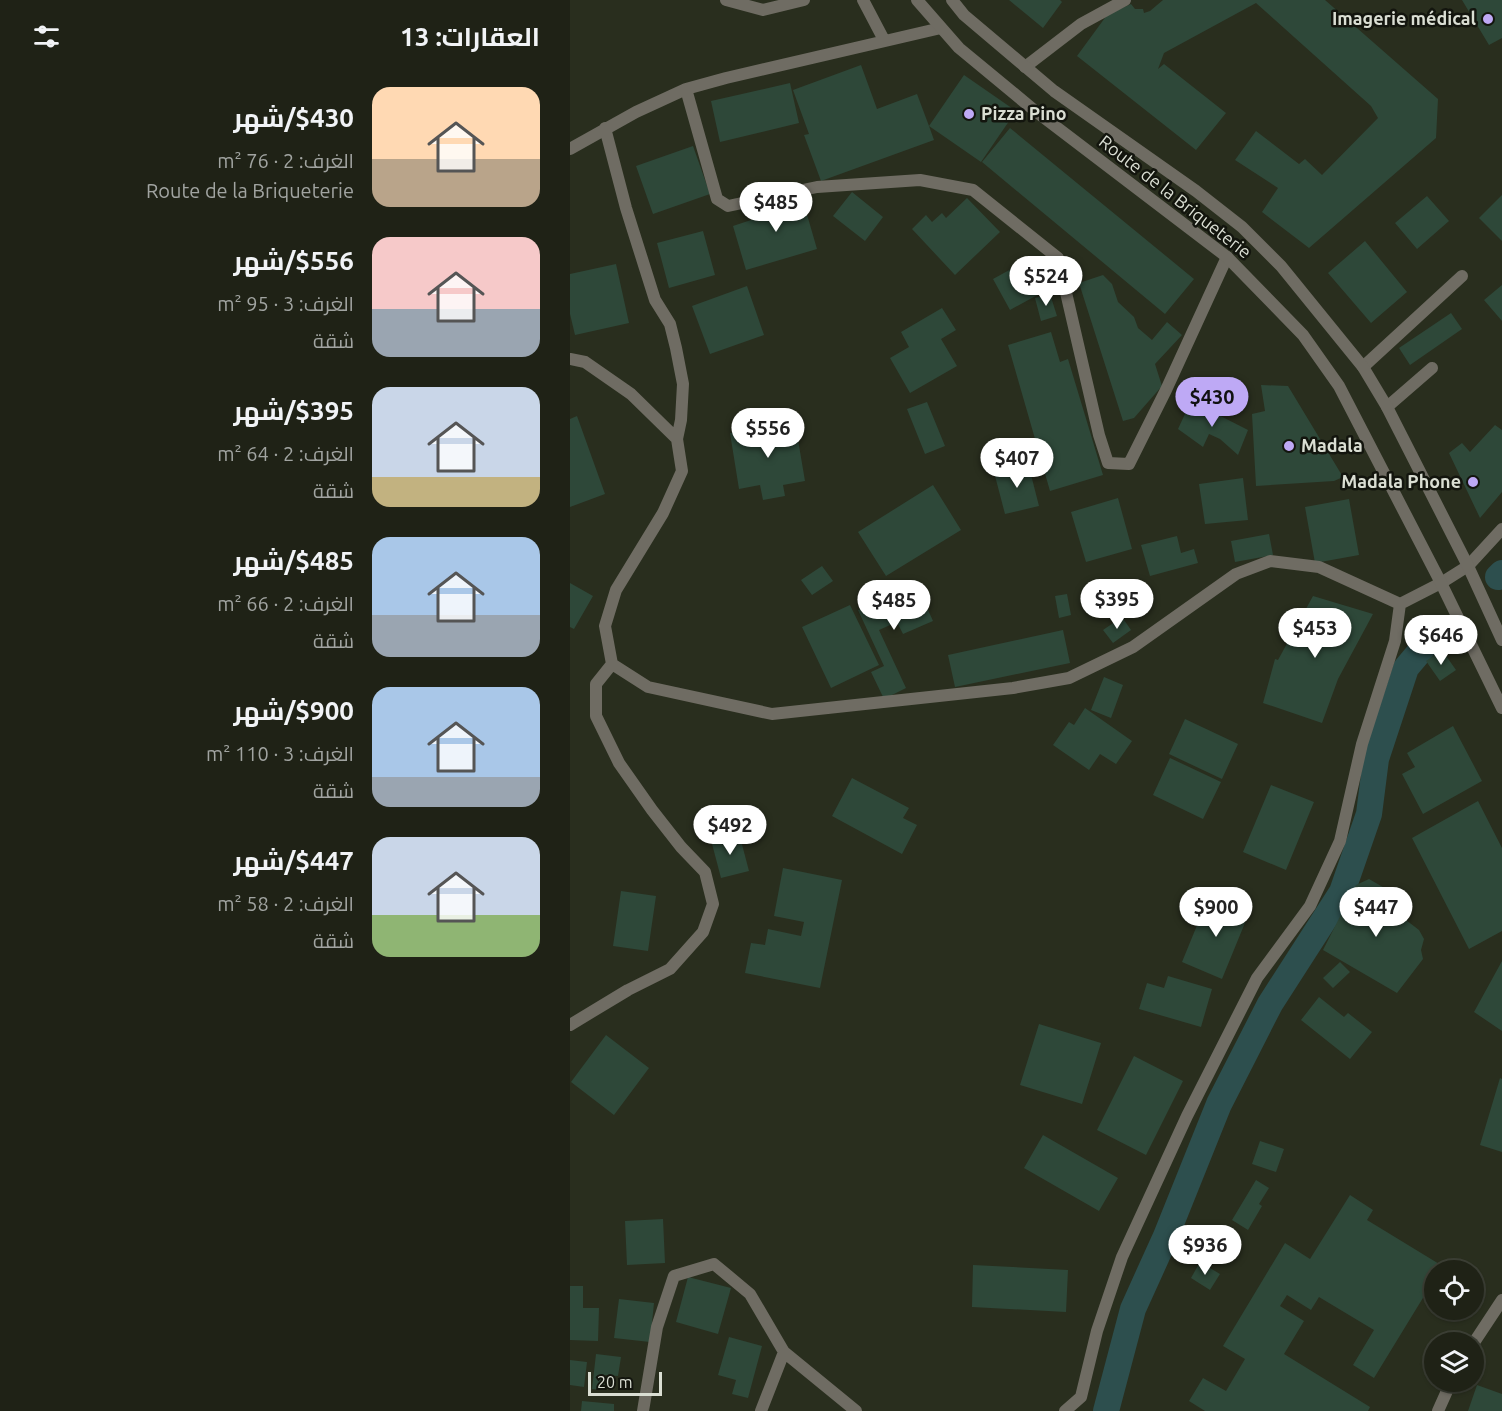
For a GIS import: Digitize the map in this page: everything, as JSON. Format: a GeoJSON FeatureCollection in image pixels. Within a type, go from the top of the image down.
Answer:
{"type":"FeatureCollection","features":[{"type":"Feature","properties":{"kind":"street"},"geometry":{"type":"LineString","coordinates":[[726,0],[763,10],[804,0]]}},
{"type":"Feature","properties":{"kind":"street"},"geometry":{"type":"LineString","coordinates":[[863,0],[884,40]]}},
{"type":"Feature","properties":{"kind":"street","name":"Route de la Briqueterie"},"geometry":{"type":"LineString","coordinates":[[917,0],[959,48],[1034,110],[1227,257],[1303,335],[1339,386],[1441,583],[1502,708]]}},
{"type":"Feature","properties":{"kind":"street","name":"Route de la Briqueterie"},"geometry":{"type":"LineString","coordinates":[[952,0],[964,15],[1054,91],[1196,190],[1242,227],[1281,266],[1363,367],[1387,407],[1468,566],[1501,637]]}},
{"type":"Feature","properties":{"kind":"street"},"geometry":{"type":"LineString","coordinates":[[1025,66],[1081,24],[1125,0]]}},
{"type":"Feature","properties":{"kind":"street"},"geometry":{"type":"LineString","coordinates":[[570,149],[605,128],[686,90],[726,78],[941,28]]}},
{"type":"Feature","properties":{"kind":"street"},"geometry":{"type":"LineString","coordinates":[[686,90],[717,199],[728,206],[817,187],[921,180],[973,190],[1058,258],[1099,435],[1108,463],[1129,464],[1227,257]]}},
{"type":"Feature","properties":{"kind":"street"},"geometry":{"type":"LineString","coordinates":[[605,128],[626,208],[655,300],[670,324],[683,384],[681,420],[677,440],[682,471],[663,513],[615,590],[605,626],[612,664],[648,687],[772,714],[1013,688],[1069,678],[1132,647],[1236,574],[1270,561],[1319,567],[1400,604]]}},
{"type":"Feature","properties":{"kind":"street"},"geometry":{"type":"LineString","coordinates":[[1363,367],[1462,276]]}},
{"type":"Feature","properties":{"kind":"street"},"geometry":{"type":"LineString","coordinates":[[570,359],[585,362],[631,394],[677,440]]}},
{"type":"Feature","properties":{"kind":"street"},"geometry":{"type":"LineString","coordinates":[[1387,407],[1432,368]]}},
{"type":"Feature","properties":{"kind":"street"},"geometry":{"type":"LineString","coordinates":[[1400,604],[1468,566],[1502,529]]}},
{"type":"Feature","properties":{"kind":"street"},"geometry":{"type":"LineString","coordinates":[[1065,1411],[1082,1397],[1097,1331],[1122,1257],[1187,1116],[1257,978],[1310,906],[1340,841],[1362,744],[1395,641],[1400,604]]}},
{"type":"Feature","properties":{"kind":"street"},"geometry":{"type":"LineString","coordinates":[[570,1024],[628,990],[670,969],[703,932],[714,904],[705,872],[681,847],[619,763],[596,716],[596,684],[612,664]]}},
{"type":"Feature","properties":{"kind":"street"},"geometry":{"type":"LineString","coordinates":[[643,1411],[657,1327],[674,1276],[714,1264],[750,1294],[784,1352],[856,1411]]}},
{"type":"Feature","properties":{"kind":"street"},"geometry":{"type":"LineString","coordinates":[[1481,1332],[1502,1300]]}},
{"type":"Feature","properties":{"kind":"street"},"geometry":{"type":"LineString","coordinates":[[761,1411],[784,1352]]}},
{"type":"Feature","properties":{"kind":"street"},"geometry":{"type":"LineString","coordinates":[[1438,1411],[1447,1392]]}},
{"type":"Feature","properties":{"kind":"building"},"geometry":{"type":"Polygon","coordinates":[[[1009,0],[1060,0],[1062,2],[1043,28],[1009,0]]]}},
{"type":"Feature","properties":{"kind":"building"},"geometry":{"type":"Polygon","coordinates":[[[1163,0],[1325,0],[1438,99],[1436,138],[1309,248],[1262,212],[1278,188],[1235,160],[1256,131],[1299,164],[1305,159],[1322,175],[1378,118],[1371,106],[1256,3],[1164,53],[1158,69],[1164,64],[1226,113],[1196,150],[1077,56],[1107,15],[1131,4],[1135,9],[1143,9],[1144,13],[1163,0]]]}},
{"type":"Feature","properties":{"kind":"building","name":"Imagerie médical"},"geometry":{"type":"Polygon","coordinates":[[[1462,0],[1502,0],[1502,38],[1489,45],[1462,0]]]}},
{"type":"Feature","properties":{"kind":"building"},"geometry":{"type":"Polygon","coordinates":[[[861,65],[877,109],[917,94],[934,140],[821,181],[804,135],[809,134],[793,90],[861,65]]]}},
{"type":"Feature","properties":{"kind":"building"},"geometry":{"type":"Polygon","coordinates":[[[964,75],[1016,111],[981,162],[929,126],[964,75]]]}},
{"type":"Feature","properties":{"kind":"building"},"geometry":{"type":"Polygon","coordinates":[[[790,83],[799,123],[720,142],[711,101],[790,83]]]}},
{"type":"Feature","properties":{"kind":"building"},"geometry":{"type":"Polygon","coordinates":[[[1010,128],[1194,279],[1165,314],[982,162],[1010,128]]]}},
{"type":"Feature","properties":{"kind":"building"},"geometry":{"type":"Polygon","coordinates":[[[693,146],[710,194],[653,214],[636,166],[693,146]]]}},
{"type":"Feature","properties":{"kind":"building"},"geometry":{"type":"Polygon","coordinates":[[[852,192],[883,217],[865,241],[833,216],[852,192]]]}},
{"type":"Feature","properties":{"kind":"building"},"geometry":{"type":"Polygon","coordinates":[[[801,194],[817,249],[746,270],[733,226],[757,218],[754,208],[801,194]]]}},
{"type":"Feature","properties":{"kind":"building"},"geometry":{"type":"Polygon","coordinates":[[[1502,195],[1502,241],[1479,218],[1502,195]]]}},
{"type":"Feature","properties":{"kind":"building"},"geometry":{"type":"Polygon","coordinates":[[[1427,196],[1449,221],[1417,249],[1395,223],[1427,196]]]}},
{"type":"Feature","properties":{"kind":"building"},"geometry":{"type":"Polygon","coordinates":[[[967,198],[1000,232],[955,275],[912,229],[926,215],[932,222],[942,213],[946,218],[967,198]]]}},
{"type":"Feature","properties":{"kind":"building"},"geometry":{"type":"Polygon","coordinates":[[[703,231],[715,275],[669,288],[657,243],[703,231]]]}},
{"type":"Feature","properties":{"kind":"building"},"geometry":{"type":"Polygon","coordinates":[[[1365,241],[1407,292],[1371,323],[1328,273],[1365,241]]]}},
{"type":"Feature","properties":{"kind":"building"},"geometry":{"type":"Polygon","coordinates":[[[1024,262],[1041,293],[1010,310],[993,279],[1024,262]]]}},
{"type":"Feature","properties":{"kind":"building"},"geometry":{"type":"Polygon","coordinates":[[[616,264],[629,323],[575,335],[570,314],[570,274],[616,264]]]}},
{"type":"Feature","properties":{"kind":"building"},"geometry":{"type":"Polygon","coordinates":[[[1103,275],[1112,284],[1118,302],[1134,317],[1138,328],[1152,340],[1167,322],[1182,335],[1155,364],[1162,386],[1134,418],[1123,421],[1079,283],[1103,275]]]}},
{"type":"Feature","properties":{"kind":"building"},"geometry":{"type":"Polygon","coordinates":[[[1502,285],[1502,321],[1484,300],[1502,285]]]}},
{"type":"Feature","properties":{"kind":"building"},"geometry":{"type":"Polygon","coordinates":[[[747,286],[764,335],[710,354],[692,306],[747,286]]]}},
{"type":"Feature","properties":{"kind":"building"},"geometry":{"type":"Polygon","coordinates":[[[1050,294],[1057,316],[1041,321],[1035,298],[1050,294]]]}},
{"type":"Feature","properties":{"kind":"building"},"geometry":{"type":"Polygon","coordinates":[[[942,308],[956,330],[941,339],[957,366],[910,393],[890,358],[909,347],[901,332],[942,308]]]}},
{"type":"Feature","properties":{"kind":"building"},"geometry":{"type":"Polygon","coordinates":[[[1451,313],[1462,329],[1410,365],[1399,348],[1451,313]]]}},
{"type":"Feature","properties":{"kind":"building"},"geometry":{"type":"Polygon","coordinates":[[[1051,332],[1060,362],[1068,359],[1103,475],[1050,491],[1008,345],[1051,332]]]}},
{"type":"Feature","properties":{"kind":"building","name":"Madala"},"geometry":{"type":"Polygon","coordinates":[[[1261,385],[1288,386],[1343,477],[1334,481],[1256,486],[1252,414],[1265,411],[1261,385]]]}},
{"type":"Feature","properties":{"kind":"building"},"geometry":{"type":"Polygon","coordinates":[[[1191,401],[1248,430],[1238,455],[1220,439],[1209,434],[1203,447],[1178,429],[1191,401]]]}},
{"type":"Feature","properties":{"kind":"building"},"geometry":{"type":"Polygon","coordinates":[[[927,402],[945,446],[925,454],[907,409],[927,402]]]}},
{"type":"Feature","properties":{"kind":"building"},"geometry":{"type":"Polygon","coordinates":[[[577,416],[605,494],[570,507],[570,419],[577,416]]]}},
{"type":"Feature","properties":{"kind":"building"},"geometry":{"type":"Polygon","coordinates":[[[795,422],[805,481],[783,485],[785,496],[763,500],[760,485],[739,489],[730,433],[795,422]]]}},
{"type":"Feature","properties":{"kind":"building"},"geometry":{"type":"Polygon","coordinates":[[[1495,425],[1502,430],[1502,492],[1480,518],[1449,453],[1462,443],[1470,452],[1495,425]]]}},
{"type":"Feature","properties":{"kind":"building"},"geometry":{"type":"Polygon","coordinates":[[[1028,463],[1039,506],[1005,514],[994,472],[1028,463]]]}},
{"type":"Feature","properties":{"kind":"building"},"geometry":{"type":"Polygon","coordinates":[[[1243,478],[1248,520],[1205,524],[1199,484],[1243,478]]]}},
{"type":"Feature","properties":{"kind":"building"},"geometry":{"type":"Polygon","coordinates":[[[933,485],[961,530],[886,576],[858,532],[933,485]]]}},
{"type":"Feature","properties":{"kind":"building"},"geometry":{"type":"Polygon","coordinates":[[[1118,498],[1132,549],[1086,562],[1071,512],[1118,498]]]}},
{"type":"Feature","properties":{"kind":"building"},"geometry":{"type":"Polygon","coordinates":[[[1349,499],[1359,555],[1315,563],[1305,507],[1349,499]]]}},
{"type":"Feature","properties":{"kind":"building"},"geometry":{"type":"Polygon","coordinates":[[[1269,534],[1273,555],[1235,562],[1231,541],[1269,534]]]}},
{"type":"Feature","properties":{"kind":"building"},"geometry":{"type":"Polygon","coordinates":[[[1177,536],[1181,553],[1194,549],[1198,563],[1150,576],[1141,545],[1177,536]]]}},
{"type":"Feature","properties":{"kind":"building"},"geometry":{"type":"Polygon","coordinates":[[[822,566],[833,581],[812,595],[801,580],[822,566]]]}},
{"type":"Feature","properties":{"kind":"building"},"geometry":{"type":"Polygon","coordinates":[[[570,583],[593,596],[574,629],[570,627],[570,583]]]}},
{"type":"Feature","properties":{"kind":"building"},"geometry":{"type":"Polygon","coordinates":[[[916,583],[933,621],[903,634],[897,622],[879,630],[906,688],[884,699],[871,672],[884,666],[858,610],[916,583]]]}},
{"type":"Feature","properties":{"kind":"building"},"geometry":{"type":"Polygon","coordinates":[[[1067,594],[1071,615],[1059,618],[1055,596],[1067,594]]]}},
{"type":"Feature","properties":{"kind":"building"},"geometry":{"type":"Polygon","coordinates":[[[1313,596],[1373,614],[1338,679],[1322,723],[1263,703],[1275,659],[1278,660],[1313,596]]]}},
{"type":"Feature","properties":{"kind":"building"},"geometry":{"type":"Polygon","coordinates":[[[850,605],[879,665],[831,688],[802,627],[850,605]]]}},
{"type":"Feature","properties":{"kind":"building"},"geometry":{"type":"Polygon","coordinates":[[[1122,617],[1131,630],[1113,643],[1103,630],[1122,617]]]}},
{"type":"Feature","properties":{"kind":"building"},"geometry":{"type":"Polygon","coordinates":[[[1063,630],[1070,663],[955,687],[948,655],[1063,630]]]}},
{"type":"Feature","properties":{"kind":"building"},"geometry":{"type":"Polygon","coordinates":[[[1442,650],[1456,670],[1440,681],[1426,661],[1442,650]]]}},
{"type":"Feature","properties":{"kind":"building"},"geometry":{"type":"Polygon","coordinates":[[[1104,677],[1123,685],[1111,718],[1091,710],[1104,677]]]}},
{"type":"Feature","properties":{"kind":"building"},"geometry":{"type":"Polygon","coordinates":[[[1085,708],[1132,741],[1116,764],[1100,754],[1089,770],[1053,745],[1069,722],[1074,725],[1085,708]]]}},
{"type":"Feature","properties":{"kind":"building"},"geometry":{"type":"Polygon","coordinates":[[[1185,719],[1238,744],[1222,779],[1169,754],[1185,719]]]}},
{"type":"Feature","properties":{"kind":"building"},"geometry":{"type":"Polygon","coordinates":[[[1453,726],[1482,781],[1423,814],[1402,774],[1415,767],[1407,753],[1453,726]]]}},
{"type":"Feature","properties":{"kind":"building"},"geometry":{"type":"Polygon","coordinates":[[[1170,758],[1221,782],[1203,819],[1153,795],[1170,758]]]}},
{"type":"Feature","properties":{"kind":"building"},"geometry":{"type":"Polygon","coordinates":[[[852,778],[909,808],[903,818],[917,825],[902,854],[832,816],[852,778]]]}},
{"type":"Feature","properties":{"kind":"building"},"geometry":{"type":"Polygon","coordinates":[[[1271,785],[1314,802],[1286,870],[1243,852],[1271,785]]]}},
{"type":"Feature","properties":{"kind":"building"},"geometry":{"type":"Polygon","coordinates":[[[1478,801],[1502,848],[1502,931],[1469,949],[1412,838],[1478,801]]]}},
{"type":"Feature","properties":{"kind":"building"},"geometry":{"type":"Polygon","coordinates":[[[739,833],[749,871],[721,878],[711,840],[739,833]]]}},
{"type":"Feature","properties":{"kind":"building"},"geometry":{"type":"Polygon","coordinates":[[[783,868],[842,880],[820,988],[745,973],[751,943],[765,945],[768,929],[801,936],[804,922],[774,916],[783,868]]]}},
{"type":"Feature","properties":{"kind":"building"},"geometry":{"type":"Polygon","coordinates":[[[1369,879],[1388,890],[1393,899],[1389,907],[1419,930],[1424,939],[1421,950],[1423,959],[1397,993],[1323,950],[1356,885],[1369,879]]]}},
{"type":"Feature","properties":{"kind":"building"},"geometry":{"type":"Polygon","coordinates":[[[621,891],[656,896],[648,951],[613,946],[621,891]]]}},
{"type":"Feature","properties":{"kind":"building"},"geometry":{"type":"Polygon","coordinates":[[[1209,896],[1249,913],[1222,979],[1182,962],[1209,896]]]}},
{"type":"Feature","properties":{"kind":"building"},"geometry":{"type":"Polygon","coordinates":[[[1502,961],[1502,1031],[1474,1012],[1502,961]]]}},
{"type":"Feature","properties":{"kind":"building"},"geometry":{"type":"Polygon","coordinates":[[[1340,962],[1350,972],[1333,988],[1323,978],[1340,962]]]}},
{"type":"Feature","properties":{"kind":"building"},"geometry":{"type":"Polygon","coordinates":[[[1168,976],[1212,989],[1201,1027],[1139,1009],[1147,983],[1164,988],[1168,976]]]}},
{"type":"Feature","properties":{"kind":"building"},"geometry":{"type":"Polygon","coordinates":[[[1319,997],[1344,1017],[1348,1013],[1372,1032],[1350,1059],[1301,1020],[1319,997]]]}},
{"type":"Feature","properties":{"kind":"building"},"geometry":{"type":"Polygon","coordinates":[[[1039,1024],[1101,1043],[1082,1104],[1020,1085],[1039,1024]]]}},
{"type":"Feature","properties":{"kind":"building"},"geometry":{"type":"Polygon","coordinates":[[[606,1035],[649,1068],[614,1115],[571,1082],[606,1035]]]}},
{"type":"Feature","properties":{"kind":"building"},"geometry":{"type":"Polygon","coordinates":[[[1134,1056],[1183,1081],[1146,1155],[1097,1130],[1134,1056]]]}},
{"type":"Feature","properties":{"kind":"building"},"geometry":{"type":"Polygon","coordinates":[[[1500,1078],[1502,1079],[1502,1152],[1480,1145],[1500,1078]]]}},
{"type":"Feature","properties":{"kind":"building"},"geometry":{"type":"Polygon","coordinates":[[[1043,1135],[1118,1178],[1099,1211],[1024,1168],[1043,1135]]]}},
{"type":"Feature","properties":{"kind":"building"},"geometry":{"type":"Polygon","coordinates":[[[1260,1141],[1284,1149],[1276,1172],[1252,1164],[1260,1141]]]}},
{"type":"Feature","properties":{"kind":"building"},"geometry":{"type":"Polygon","coordinates":[[[1256,1180],[1269,1188],[1248,1230],[1232,1220],[1256,1180]]]}},
{"type":"Feature","properties":{"kind":"building"},"geometry":{"type":"Polygon","coordinates":[[[1350,1195],[1373,1210],[1367,1220],[1433,1260],[1424,1260],[1424,1296],[1374,1378],[1353,1365],[1374,1330],[1319,1297],[1311,1310],[1287,1295],[1280,1306],[1304,1321],[1284,1354],[1370,1407],[1368,1411],[1205,1411],[1189,1401],[1203,1378],[1226,1391],[1245,1359],[1223,1346],[1285,1243],[1310,1259],[1350,1195]]]}},
{"type":"Feature","properties":{"kind":"building"},"geometry":{"type":"Polygon","coordinates":[[[663,1219],[665,1263],[627,1265],[625,1221],[663,1219]]]}},
{"type":"Feature","properties":{"kind":"building"},"geometry":{"type":"Polygon","coordinates":[[[1223,1231],[1239,1241],[1232,1252],[1216,1243],[1223,1231]]]}},
{"type":"Feature","properties":{"kind":"building"},"geometry":{"type":"Polygon","coordinates":[[[1200,1262],[1220,1274],[1210,1290],[1191,1278],[1200,1262]]]}},
{"type":"Feature","properties":{"kind":"building"},"geometry":{"type":"Polygon","coordinates":[[[973,1265],[1068,1270],[1066,1312],[972,1307],[973,1265]]]}},
{"type":"Feature","properties":{"kind":"building"},"geometry":{"type":"Polygon","coordinates":[[[688,1277],[731,1288],[718,1334],[676,1322],[688,1277]]]}},
{"type":"Feature","properties":{"kind":"building"},"geometry":{"type":"Polygon","coordinates":[[[570,1286],[583,1286],[583,1308],[599,1308],[598,1341],[570,1340],[570,1286]]]}},
{"type":"Feature","properties":{"kind":"building"},"geometry":{"type":"Polygon","coordinates":[[[619,1299],[654,1303],[650,1342],[614,1338],[619,1299]]]}},
{"type":"Feature","properties":{"kind":"building"},"geometry":{"type":"Polygon","coordinates":[[[729,1337],[762,1346],[748,1398],[732,1394],[736,1380],[718,1375],[729,1337]]]}},
{"type":"Feature","properties":{"kind":"building"},"geometry":{"type":"Polygon","coordinates":[[[596,1354],[621,1357],[618,1376],[605,1375],[604,1390],[592,1389],[596,1354]]]}},
{"type":"Feature","properties":{"kind":"building"},"geometry":{"type":"Polygon","coordinates":[[[570,1360],[587,1362],[584,1387],[570,1385],[570,1360]]]}},
{"type":"Feature","properties":{"kind":"building"},"geometry":{"type":"Polygon","coordinates":[[[1484,1388],[1502,1394],[1502,1411],[1468,1411],[1475,1392],[1484,1392],[1484,1388]]]}},
{"type":"Feature","properties":{"kind":"building"},"geometry":{"type":"Polygon","coordinates":[[[582,1401],[614,1404],[614,1411],[581,1411],[582,1401]]]}},
{"type":"Feature","properties":{"kind":"waterway"},"geometry":{"type":"LineString","coordinates":[[1498,577],[1502,573]]}},
{"type":"Feature","properties":{"kind":"waterway"},"geometry":{"type":"LineString","coordinates":[[1106,1411],[1133,1309],[1166,1236],[1219,1104],[1270,1004],[1342,892],[1369,814],[1376,759],[1406,668],[1427,643],[1441,631]]}},
{"type":"Feature","properties":{"kind":"place","name":"Imagerie médical"},"geometry":{"type":"Point","coordinates":[1488,19]}},
{"type":"Feature","properties":{"kind":"place","name":"Pizza Pino"},"geometry":{"type":"Point","coordinates":[969,114]}},
{"type":"Feature","properties":{"kind":"place","name":"Madala"},"geometry":{"type":"Point","coordinates":[1289,446]}},
{"type":"Feature","properties":{"kind":"place","name":"Madala Phone"},"geometry":{"type":"Point","coordinates":[1473,482]}}]}
